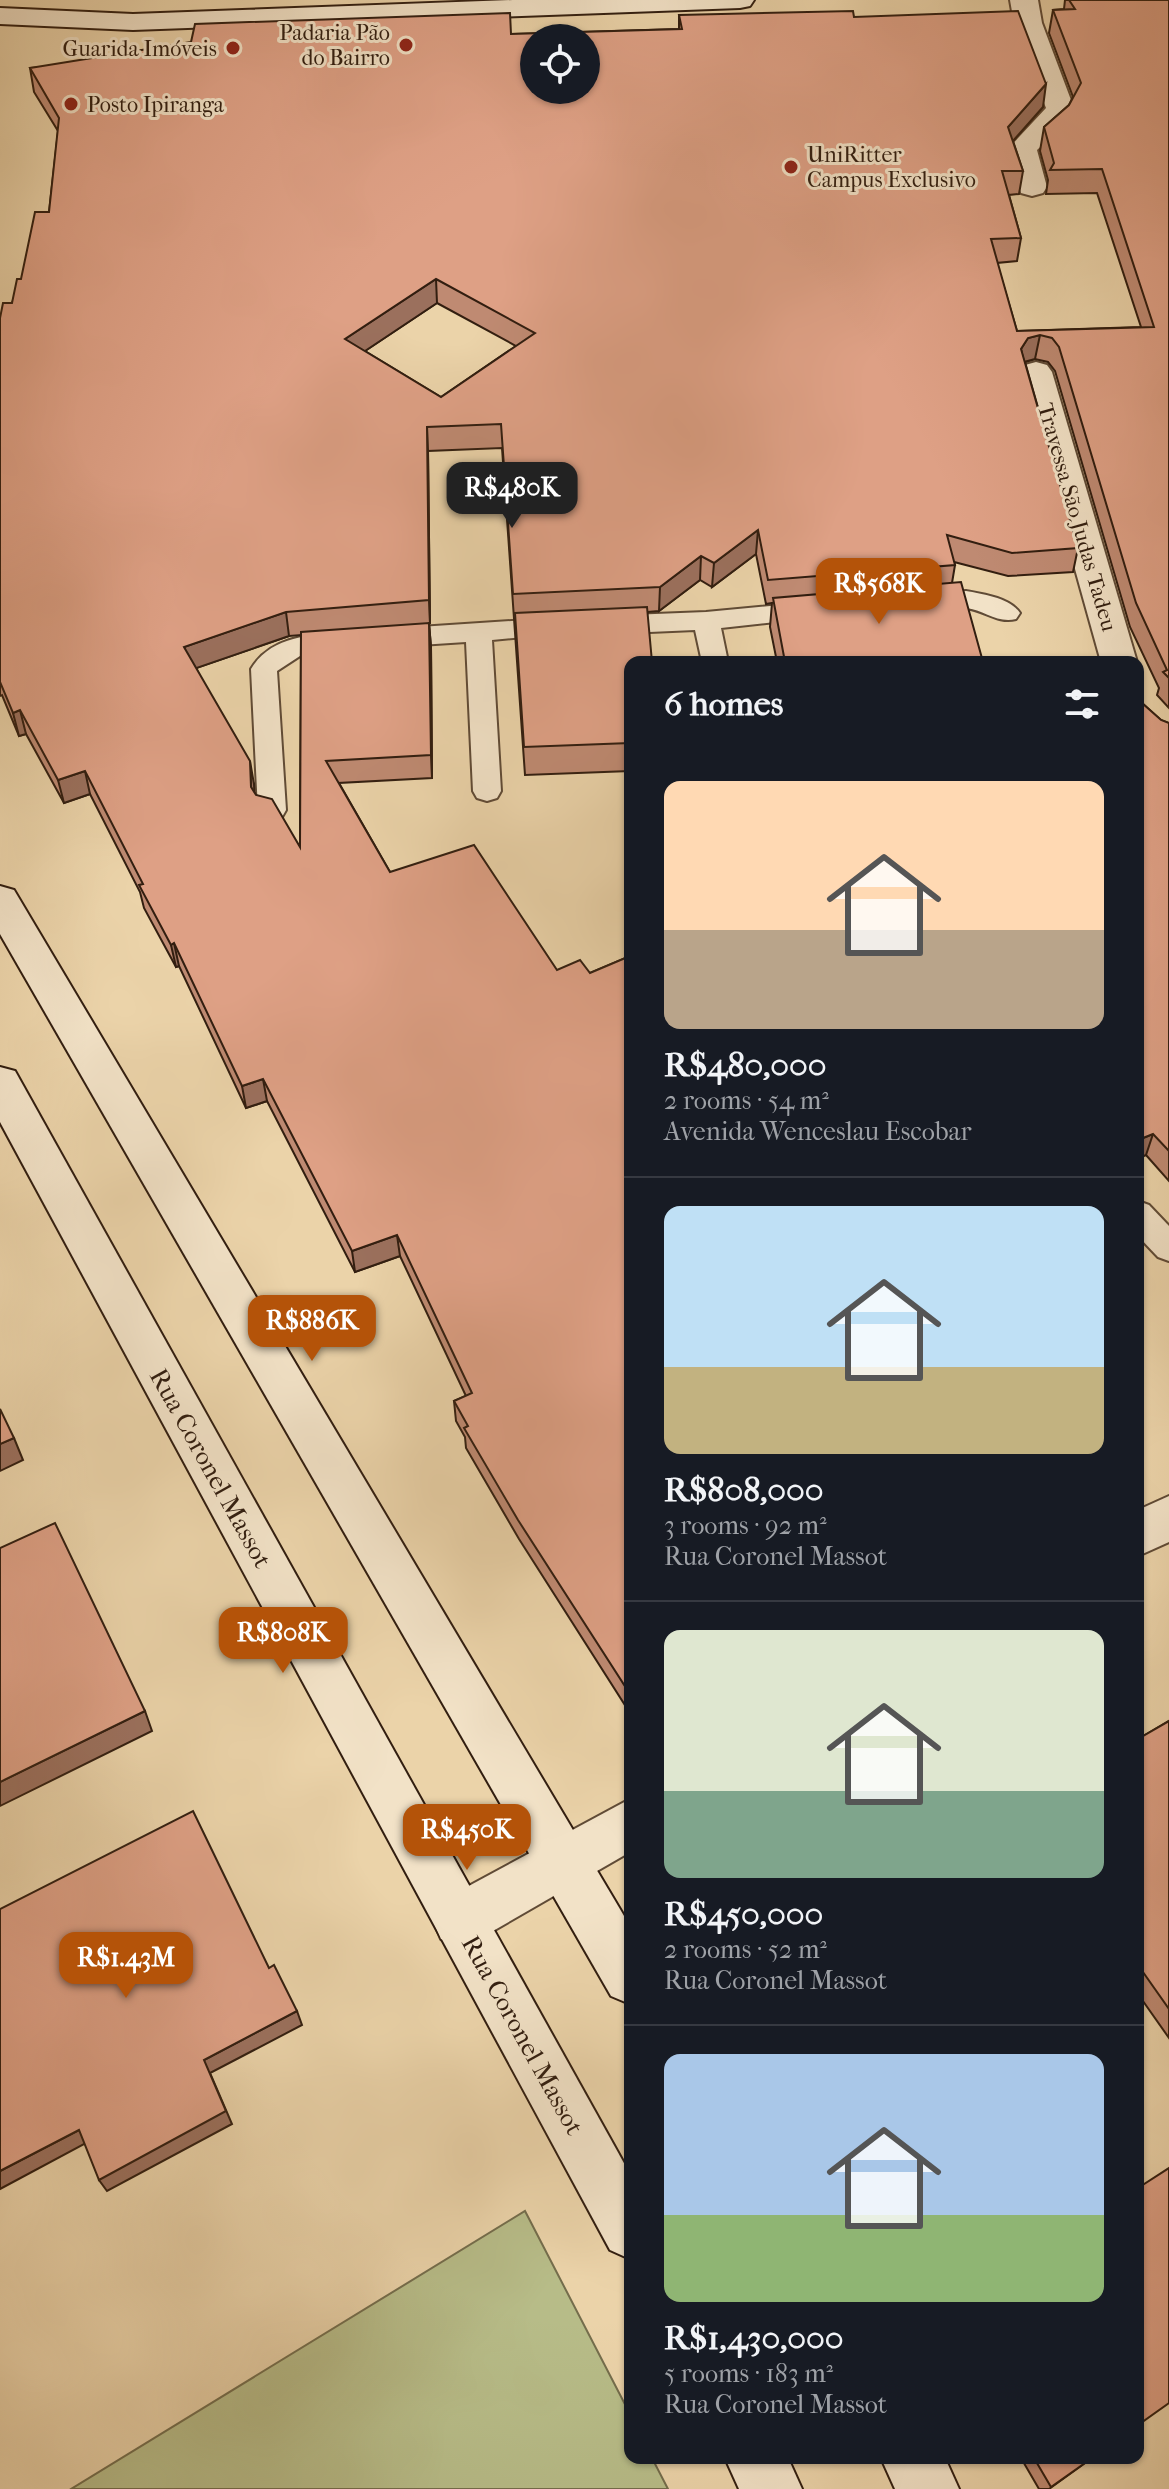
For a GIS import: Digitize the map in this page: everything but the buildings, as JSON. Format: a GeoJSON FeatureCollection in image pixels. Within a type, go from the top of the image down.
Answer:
{"type":"FeatureCollection","features":[{"type":"Feature","properties":{"kind":"street"},"geometry":{"type":"LineString","coordinates":[[0,16],[133,22],[740,0]]}},
{"type":"Feature","properties":{"kind":"street"},"geometry":{"type":"LineString","coordinates":[[1024,0],[1028,23],[1060,108],[1056,117],[1022,150],[1032,187]]}},
{"type":"Feature","properties":{"kind":"street","name":"Travessa São Judas Tadeu"},"geometry":{"type":"LineString","coordinates":[[1036,372],[1117,656]]}},
{"type":"Feature","properties":{"kind":"street"},"geometry":{"type":"LineString","coordinates":[[0,900],[624,1967]]}},
{"type":"Feature","properties":{"kind":"street","name":"Rua Coronel Massot"},"geometry":{"type":"LineString","coordinates":[[0,1083],[624,2219]]}},
{"type":"Feature","properties":{"kind":"street"},"geometry":{"type":"LineString","coordinates":[[1144,1532],[1169,1517]]}},
{"type":"Feature","properties":{"kind":"street"},"geometry":{"type":"LineString","coordinates":[[460,1920],[624,1827]]}},
{"type":"Feature","properties":{"kind":"street"},"geometry":{"type":"LineString","coordinates":[[758,2464],[772,2489]]}},
{"type":"Feature","properties":{"kind":"street"},"geometry":{"type":"LineString","coordinates":[[914,2464],[929,2489]]}},
{"type":"Feature","properties":{"kind":"lane"},"geometry":{"type":"LineString","coordinates":[[896,603],[969,598],[989,603],[1007,613]]}},
{"type":"Feature","properties":{"kind":"lane"},"geometry":{"type":"LineString","coordinates":[[272,810],[264,669],[274,655],[298,645],[479,631],[706,621],[833,609]]}},
{"type":"Feature","properties":{"kind":"lane"},"geometry":{"type":"LineString","coordinates":[[706,621],[714,656]]}},
{"type":"Feature","properties":{"kind":"lane"},"geometry":{"type":"LineString","coordinates":[[479,631],[487,791]]}},
{"type":"Feature","properties":{"kind":"lane"},"geometry":{"type":"LineString","coordinates":[[1144,1221],[1169,1248]]}},
{"type":"Feature","properties":{"kind":"green space"},"geometry":{"type":"Polygon","coordinates":[[[525,2211],[624,2402],[624,2464],[655,2464],[668,2489],[71,2489],[525,2211]]]}},
{"type":"Feature","properties":{"kind":"place","name":"Padaria Pão do Bairro"},"geometry":{"type":"Point","coordinates":[406,45]}},
{"type":"Feature","properties":{"kind":"place","name":"Guarida Imóveis"},"geometry":{"type":"Point","coordinates":[233,48]}},
{"type":"Feature","properties":{"kind":"place","name":"Posto Ipiranga"},"geometry":{"type":"Point","coordinates":[71,104]}},
{"type":"Feature","properties":{"kind":"place","name":"UniRitter Campus Exclusivo"},"geometry":{"type":"Point","coordinates":[791,167]}}]}
